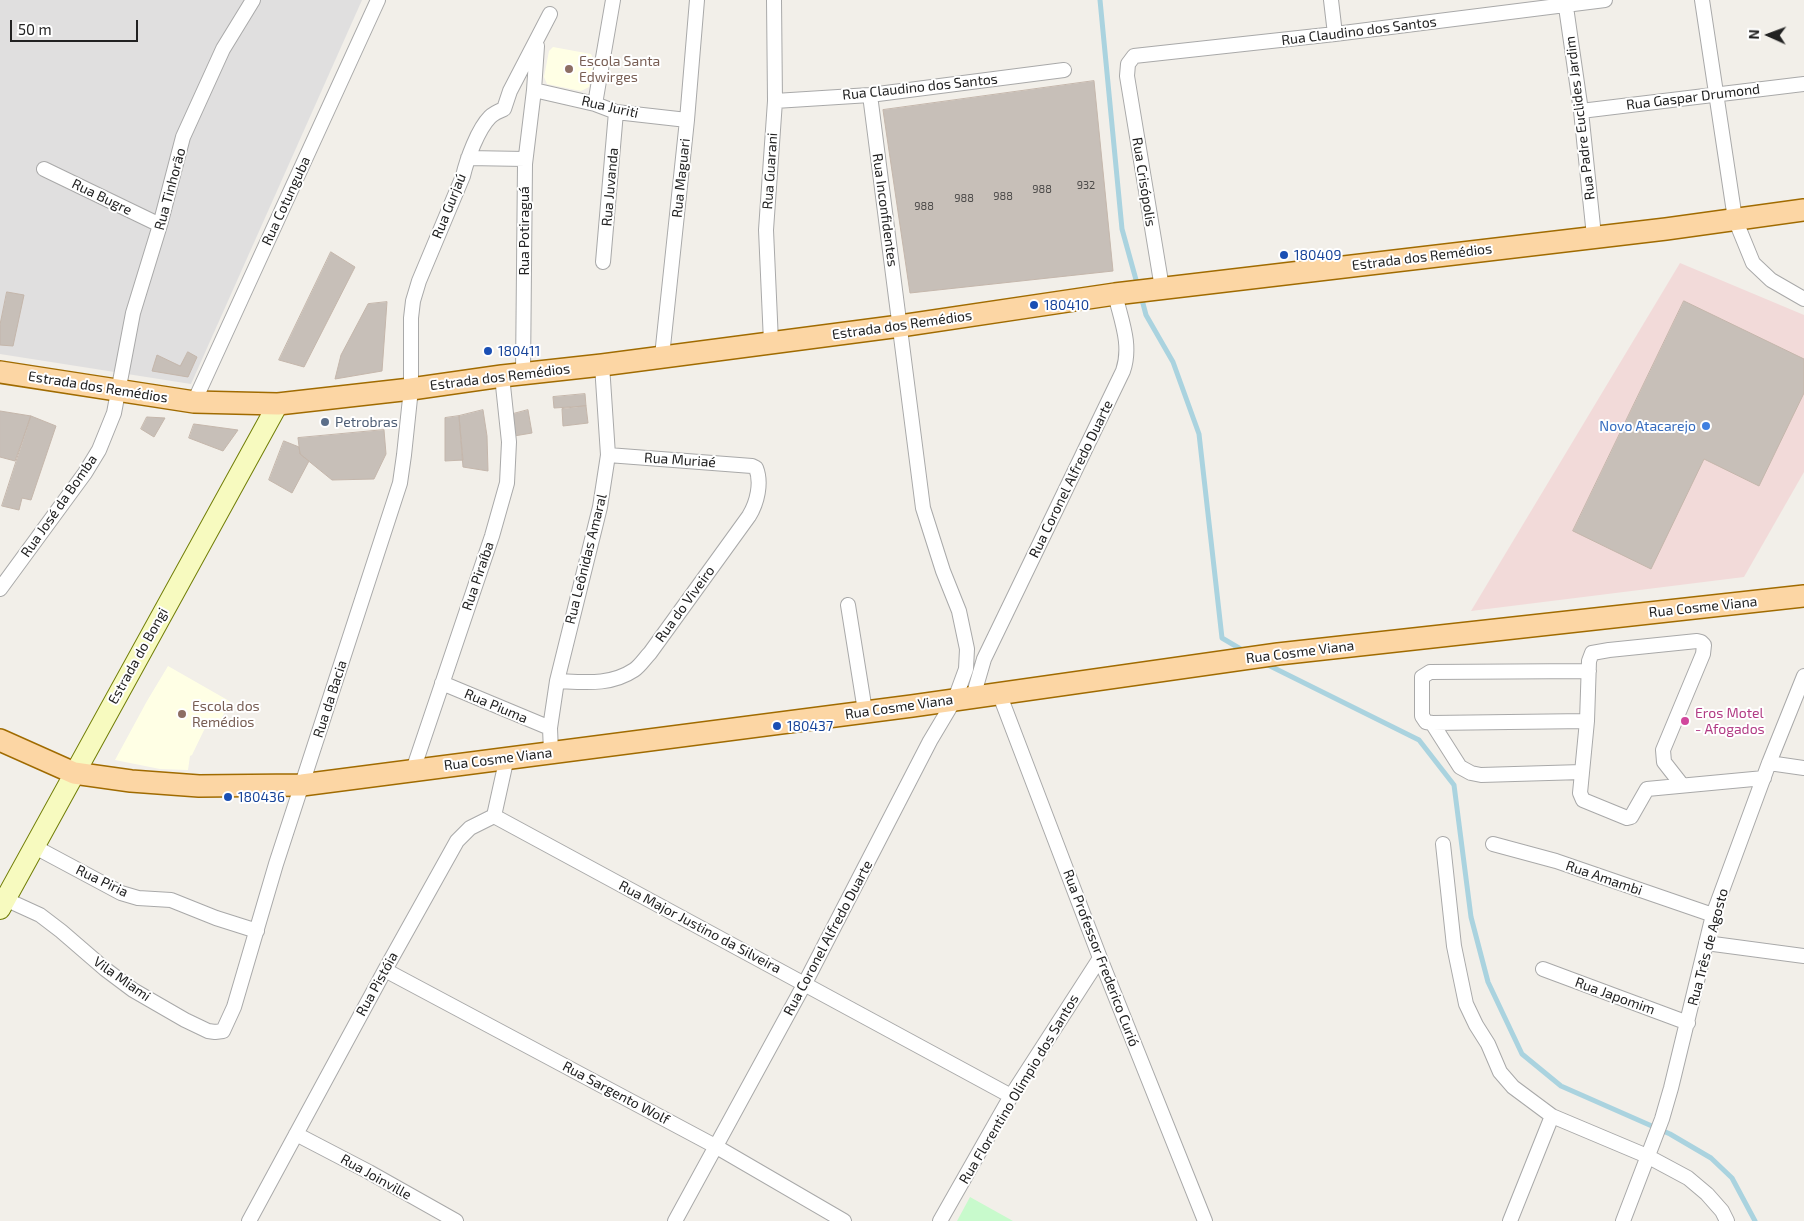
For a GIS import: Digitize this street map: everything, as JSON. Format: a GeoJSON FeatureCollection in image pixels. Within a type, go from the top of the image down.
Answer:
{"type":"FeatureCollection","features":[{"type":"Feature","properties":{"kind":"main road","name":"Estrada dos Remédios"},"geometry":{"type":"LineString","coordinates":[[0,372],[194,402],[278,404],[411,389],[523,373],[602,365],[900,326],[1160,288],[1666,229],[1804,210]]}},
{"type":"Feature","properties":{"kind":"main road","name":"Estrada do Bongi"},"geometry":{"type":"LineString","coordinates":[[3,904],[278,404]]}},
{"type":"Feature","properties":{"kind":"main road","name":"Rua Cosme Viana"},"geometry":{"type":"LineString","coordinates":[[0,740],[74,773],[198,786],[302,785],[964,698],[1278,654],[1804,596]]}},
{"type":"Feature","properties":{"kind":"street","name":"Rua Tinhorão"},"geometry":{"type":"LineString","coordinates":[[120,390],[133,313],[184,137],[223,49],[253,0]]}},
{"type":"Feature","properties":{"kind":"street","name":"Rua Cotunguba"},"geometry":{"type":"LineString","coordinates":[[194,402],[378,0]]}},
{"type":"Feature","properties":{"kind":"street"},"geometry":{"type":"LineString","coordinates":[[595,104],[613,0]]}},
{"type":"Feature","properties":{"kind":"street","name":"Rua Maguari"},"geometry":{"type":"LineString","coordinates":[[662,356],[687,120],[697,0]]}},
{"type":"Feature","properties":{"kind":"street","name":"Rua Guarani"},"geometry":{"type":"LineString","coordinates":[[771,342],[766,230],[775,101],[774,0]]}},
{"type":"Feature","properties":{"kind":"street"},"geometry":{"type":"LineString","coordinates":[[1331,0],[1335,34]]}},
{"type":"Feature","properties":{"kind":"street","name":"Rua Claudino dos Santos"},"geometry":{"type":"LineString","coordinates":[[1127,76],[1128,64],[1134,56],[1335,34],[1566,2],[1605,0]]}},
{"type":"Feature","properties":{"kind":"street"},"geometry":{"type":"LineString","coordinates":[[1702,0],[1735,219],[1753,263],[1771,280],[1804,298]]}},
{"type":"Feature","properties":{"kind":"street","name":"Rua Padre Euclides Jardim"},"geometry":{"type":"LineString","coordinates":[[1566,2],[1581,110],[1594,236]]}},
{"type":"Feature","properties":{"kind":"street","name":"Rua Gurjaú"},"geometry":{"type":"LineString","coordinates":[[411,389],[412,301],[418,281],[463,176],[468,158],[490,116],[504,109],[510,91],[550,14]]}},
{"type":"Feature","properties":{"kind":"street","name":"Rua Gurjaú"},"geometry":{"type":"LineString","coordinates":[[534,90],[537,41]]}},
{"type":"Feature","properties":{"kind":"street","name":"Rua Claudino dos Santos"},"geometry":{"type":"LineString","coordinates":[[775,101],[870,95],[1064,70]]}},
{"type":"Feature","properties":{"kind":"street","name":"Rua Crisópolis"},"geometry":{"type":"LineString","coordinates":[[1127,76],[1160,288]]}},
{"type":"Feature","properties":{"kind":"street","name":"Rua Gaspar Drumond"},"geometry":{"type":"LineString","coordinates":[[1581,110],[1804,84]]}},
{"type":"Feature","properties":{"kind":"street","name":"Rua Juriti"},"geometry":{"type":"LineString","coordinates":[[534,90],[595,104],[616,112],[687,120]]}},
{"type":"Feature","properties":{"kind":"street","name":"Rua Potiraguá"},"geometry":{"type":"LineString","coordinates":[[523,373],[525,159],[534,90]]}},
{"type":"Feature","properties":{"kind":"street","name":"Rua Inconfidentes"},"geometry":{"type":"LineString","coordinates":[[870,95],[900,326]]}},
{"type":"Feature","properties":{"kind":"street","name":"Rua Juvanda"},"geometry":{"type":"LineString","coordinates":[[603,262],[616,112]]}},
{"type":"Feature","properties":{"kind":"street"},"geometry":{"type":"LineString","coordinates":[[468,158],[525,159]]}},
{"type":"Feature","properties":{"kind":"street","name":"Rua Bugre"},"geometry":{"type":"LineString","coordinates":[[44,170],[160,225]]}},
{"type":"Feature","properties":{"kind":"street","name":"Rua Coronel Alfredo Duarte"},"geometry":{"type":"LineString","coordinates":[[675,1221],[805,983],[930,741],[964,698],[1126,365],[1128,348],[1121,293]]}},
{"type":"Feature","properties":{"kind":"street","name":"Rua Coronel Alfredo Duarte"},"geometry":{"type":"LineString","coordinates":[[900,326],[923,508],[943,571],[960,611],[967,649],[964,698]]}},
{"type":"Feature","properties":{"kind":"street","name":"Rua Leônidas Amaral"},"geometry":{"type":"LineString","coordinates":[[551,752],[550,728],[557,681],[600,507],[608,455],[602,365]]}},
{"type":"Feature","properties":{"kind":"street","name":"Rua Piraíba"},"geometry":{"type":"LineString","coordinates":[[413,770],[492,536],[507,483],[509,442],[502,376]]}},
{"type":"Feature","properties":{"kind":"street","name":"Rua da Bacia"},"geometry":{"type":"LineString","coordinates":[[234,1007],[276,864],[400,483],[411,389]]}},
{"type":"Feature","properties":{"kind":"street","name":"Rua José da Bomba"},"geometry":{"type":"LineString","coordinates":[[0,589],[85,474],[99,450],[114,413],[120,390]]}},
{"type":"Feature","properties":{"kind":"street","name":"Rua Muriaé"},"geometry":{"type":"LineString","coordinates":[[608,455],[752,466]]}},
{"type":"Feature","properties":{"kind":"street","name":"Rua do Viveiro"},"geometry":{"type":"LineString","coordinates":[[557,681],[600,683],[621,677],[635,669],[661,637],[754,506],[757,497],[758,472],[752,466]]}},
{"type":"Feature","properties":{"kind":"street"},"geometry":{"type":"LineString","coordinates":[[848,605],[865,711]]}},
{"type":"Feature","properties":{"kind":"street"},"geometry":{"type":"LineString","coordinates":[[1682,784],[1664,762],[1663,750],[1703,654],[1704,645],[1697,641],[1592,653],[1590,656],[1587,721],[1580,793],[1583,800],[1627,818],[1632,816],[1647,789],[1682,784],[1764,778]]}},
{"type":"Feature","properties":{"kind":"street"},"geometry":{"type":"LineString","coordinates":[[1587,721],[1432,723],[1424,720],[1422,716],[1422,677],[1430,672],[1589,671]]}},
{"type":"Feature","properties":{"kind":"street","name":"Rua Três de Agosto"},"geometry":{"type":"LineString","coordinates":[[1623,1221],[1648,1151],[1662,1119],[1688,1023],[1713,915],[1769,763],[1804,676]]}},
{"type":"Feature","properties":{"kind":"street","name":"Rua Piuma"},"geometry":{"type":"LineString","coordinates":[[442,683],[550,728]]}},
{"type":"Feature","properties":{"kind":"street","name":"Rua Professor Frederico Curió"},"geometry":{"type":"LineString","coordinates":[[999,693],[1100,958],[1205,1221]]}},
{"type":"Feature","properties":{"kind":"street"},"geometry":{"type":"LineString","coordinates":[[1432,723],[1460,767],[1471,773],[1481,775],[1582,772]]}},
{"type":"Feature","properties":{"kind":"street"},"geometry":{"type":"LineString","coordinates":[[494,816],[507,757]]}},
{"type":"Feature","properties":{"kind":"street"},"geometry":{"type":"LineString","coordinates":[[1769,763],[1804,768]]}},
{"type":"Feature","properties":{"kind":"street","name":"Rua Major Justino da Silveira"},"geometry":{"type":"LineString","coordinates":[[494,816],[1011,1096]]}},
{"type":"Feature","properties":{"kind":"street","name":"Rua Pistóia"},"geometry":{"type":"LineString","coordinates":[[249,1221],[385,970],[457,842],[470,828],[494,816]]}},
{"type":"Feature","properties":{"kind":"street"},"geometry":{"type":"LineString","coordinates":[[1443,844],[1454,946],[1466,1004],[1500,1072],[1513,1087],[1552,1116],[1648,1151],[1688,1178],[1707,1194],[1722,1211],[1727,1221]]}},
{"type":"Feature","properties":{"kind":"street","name":"Rua Amambi"},"geometry":{"type":"LineString","coordinates":[[1493,844],[1556,861],[1713,915]]}},
{"type":"Feature","properties":{"kind":"street","name":"Rua Piria"},"geometry":{"type":"LineString","coordinates":[[35,847],[121,893],[138,898],[172,900],[216,918],[257,931]]}},
{"type":"Feature","properties":{"kind":"street","name":"Vila Miami"},"geometry":{"type":"LineString","coordinates":[[3,904],[40,915],[133,990],[208,1031],[223,1031],[234,1007]]}},
{"type":"Feature","properties":{"kind":"street"},"geometry":{"type":"LineString","coordinates":[[1706,943],[1804,956]]}},
{"type":"Feature","properties":{"kind":"street","name":"Rua Florentino Olímpio dos Santos"},"geometry":{"type":"LineString","coordinates":[[940,1221],[1011,1096],[1100,958]]}},
{"type":"Feature","properties":{"kind":"street","name":"Rua Japomim"},"geometry":{"type":"LineString","coordinates":[[1543,969],[1688,1023]]}},
{"type":"Feature","properties":{"kind":"street","name":"Rua Sargento Wolf"},"geometry":{"type":"LineString","coordinates":[[385,970],[715,1146],[844,1221]]}},
{"type":"Feature","properties":{"kind":"street"},"geometry":{"type":"LineString","coordinates":[[1510,1221],[1552,1116]]}},
{"type":"Feature","properties":{"kind":"street","name":"Rua Joinville"},"geometry":{"type":"LineString","coordinates":[[296,1134],[456,1221]]}},
{"type":"Feature","properties":{"kind":"shaded area"},"geometry":{"type":"Polygon","coordinates":[[[0,0],[362,0],[191,384],[0,354],[0,0]]]}},
{"type":"Feature","properties":{"kind":"shaded area","name":"Escola Santa Edwirges"},"geometry":{"type":"Polygon","coordinates":[[[553,47],[591,54],[594,61],[589,87],[581,91],[547,84],[544,77],[549,51],[553,47]]]}},
{"type":"Feature","properties":{"kind":"shaded area"},"geometry":{"type":"Polygon","coordinates":[[[1680,263],[1804,315],[1804,472],[1744,577],[1471,611],[1680,263]]]}},
{"type":"Feature","properties":{"kind":"shaded area","name":"Escola dos Remédios"},"geometry":{"type":"Polygon","coordinates":[[[168,666],[231,702],[215,729],[206,726],[190,756],[188,770],[160,769],[115,760],[147,701],[168,666]]]}},
{"type":"Feature","properties":{"kind":"green space"},"geometry":{"type":"Polygon","coordinates":[[[970,1197],[1013,1221],[957,1221],[970,1197]]]}},
{"type":"Feature","properties":{"kind":"building"},"geometry":{"type":"Polygon","coordinates":[[[1094,81],[1113,271],[910,293],[883,110],[1094,81]]]}},
{"type":"Feature","properties":{"kind":"building"},"geometry":{"type":"Polygon","coordinates":[[[331,252],[355,267],[304,367],[279,360],[331,252]]]}},
{"type":"Feature","properties":{"kind":"building"},"geometry":{"type":"Polygon","coordinates":[[[7,292],[24,295],[13,346],[0,345],[0,325],[7,292]]]}},
{"type":"Feature","properties":{"kind":"building","name":"Novo Atacarejo"},"geometry":{"type":"Polygon","coordinates":[[[1684,301],[1804,359],[1804,393],[1759,486],[1704,459],[1651,569],[1573,531],[1684,301]]]}},
{"type":"Feature","properties":{"kind":"building"},"geometry":{"type":"Polygon","coordinates":[[[387,302],[382,371],[335,379],[341,355],[368,304],[387,302]]]}},
{"type":"Feature","properties":{"kind":"building"},"geometry":{"type":"Polygon","coordinates":[[[188,352],[197,357],[188,377],[152,371],[157,355],[180,366],[188,352]]]}},
{"type":"Feature","properties":{"kind":"building"},"geometry":{"type":"Polygon","coordinates":[[[585,394],[586,406],[554,408],[553,397],[585,394]]]}},
{"type":"Feature","properties":{"kind":"building"},"geometry":{"type":"Polygon","coordinates":[[[586,406],[588,423],[563,426],[562,409],[586,406]]]}},
{"type":"Feature","properties":{"kind":"building"},"geometry":{"type":"Polygon","coordinates":[[[483,410],[487,436],[488,471],[463,467],[459,416],[483,410]]]}},
{"type":"Feature","properties":{"kind":"building"},"geometry":{"type":"Polygon","coordinates":[[[528,410],[532,433],[514,436],[513,414],[528,410]]]}},
{"type":"Feature","properties":{"kind":"building"},"geometry":{"type":"Polygon","coordinates":[[[0,411],[31,416],[15,461],[0,457],[0,411]]]}},
{"type":"Feature","properties":{"kind":"building"},"geometry":{"type":"Polygon","coordinates":[[[31,416],[56,426],[31,500],[22,498],[19,510],[2,506],[31,416]]]}},
{"type":"Feature","properties":{"kind":"building"},"geometry":{"type":"Polygon","coordinates":[[[459,416],[463,460],[445,461],[445,418],[459,416]]]}},
{"type":"Feature","properties":{"kind":"building"},"geometry":{"type":"Polygon","coordinates":[[[147,417],[165,418],[154,437],[141,429],[147,417]]]}},
{"type":"Feature","properties":{"kind":"building"},"geometry":{"type":"Polygon","coordinates":[[[194,424],[238,430],[223,451],[189,438],[194,424]]]}},
{"type":"Feature","properties":{"kind":"building"},"geometry":{"type":"Polygon","coordinates":[[[384,430],[386,454],[374,479],[332,480],[300,454],[298,438],[384,430]]]}},
{"type":"Feature","properties":{"kind":"building"},"geometry":{"type":"Polygon","coordinates":[[[284,441],[299,447],[300,454],[309,461],[292,493],[269,480],[284,441]]]}},
{"type":"Feature","properties":{"kind":"waterway"},"geometry":{"type":"LineString","coordinates":[[1100,0],[1122,229],[1138,287]]}},
{"type":"Feature","properties":{"kind":"waterway"},"geometry":{"type":"LineString","coordinates":[[1141,296],[1146,315],[1173,362],[1199,434],[1222,638],[1244,651]]}},
{"type":"Feature","properties":{"kind":"waterway"},"geometry":{"type":"LineString","coordinates":[[1264,663],[1419,740],[1454,785],[1471,917],[1488,982],[1522,1054],[1561,1086],[1670,1134],[1711,1158],[1732,1178],[1755,1221]]}},
{"type":"Feature","properties":{"kind":"place","name":"Escola Santa Edwirges"},"geometry":{"type":"Point","coordinates":[569,69]}},
{"type":"Feature","properties":{"kind":"place","name":"180409"},"geometry":{"type":"Point","coordinates":[1284,255]}},
{"type":"Feature","properties":{"kind":"place","name":"180410"},"geometry":{"type":"Point","coordinates":[1034,305]}},
{"type":"Feature","properties":{"kind":"place","name":"180411"},"geometry":{"type":"Point","coordinates":[488,351]}},
{"type":"Feature","properties":{"kind":"place","name":"Petrobras"},"geometry":{"type":"Point","coordinates":[325,422]}},
{"type":"Feature","properties":{"kind":"place","name":"Novo Atacarejo"},"geometry":{"type":"Point","coordinates":[1706,426]}},
{"type":"Feature","properties":{"kind":"place","name":"Escola dos Remédios"},"geometry":{"type":"Point","coordinates":[182,714]}},
{"type":"Feature","properties":{"kind":"place","name":"Eros Motel - Afogados"},"geometry":{"type":"Point","coordinates":[1685,721]}},
{"type":"Feature","properties":{"kind":"place","name":"180437"},"geometry":{"type":"Point","coordinates":[777,726]}},
{"type":"Feature","properties":{"kind":"place","name":"180436"},"geometry":{"type":"Point","coordinates":[228,797]}}]}
